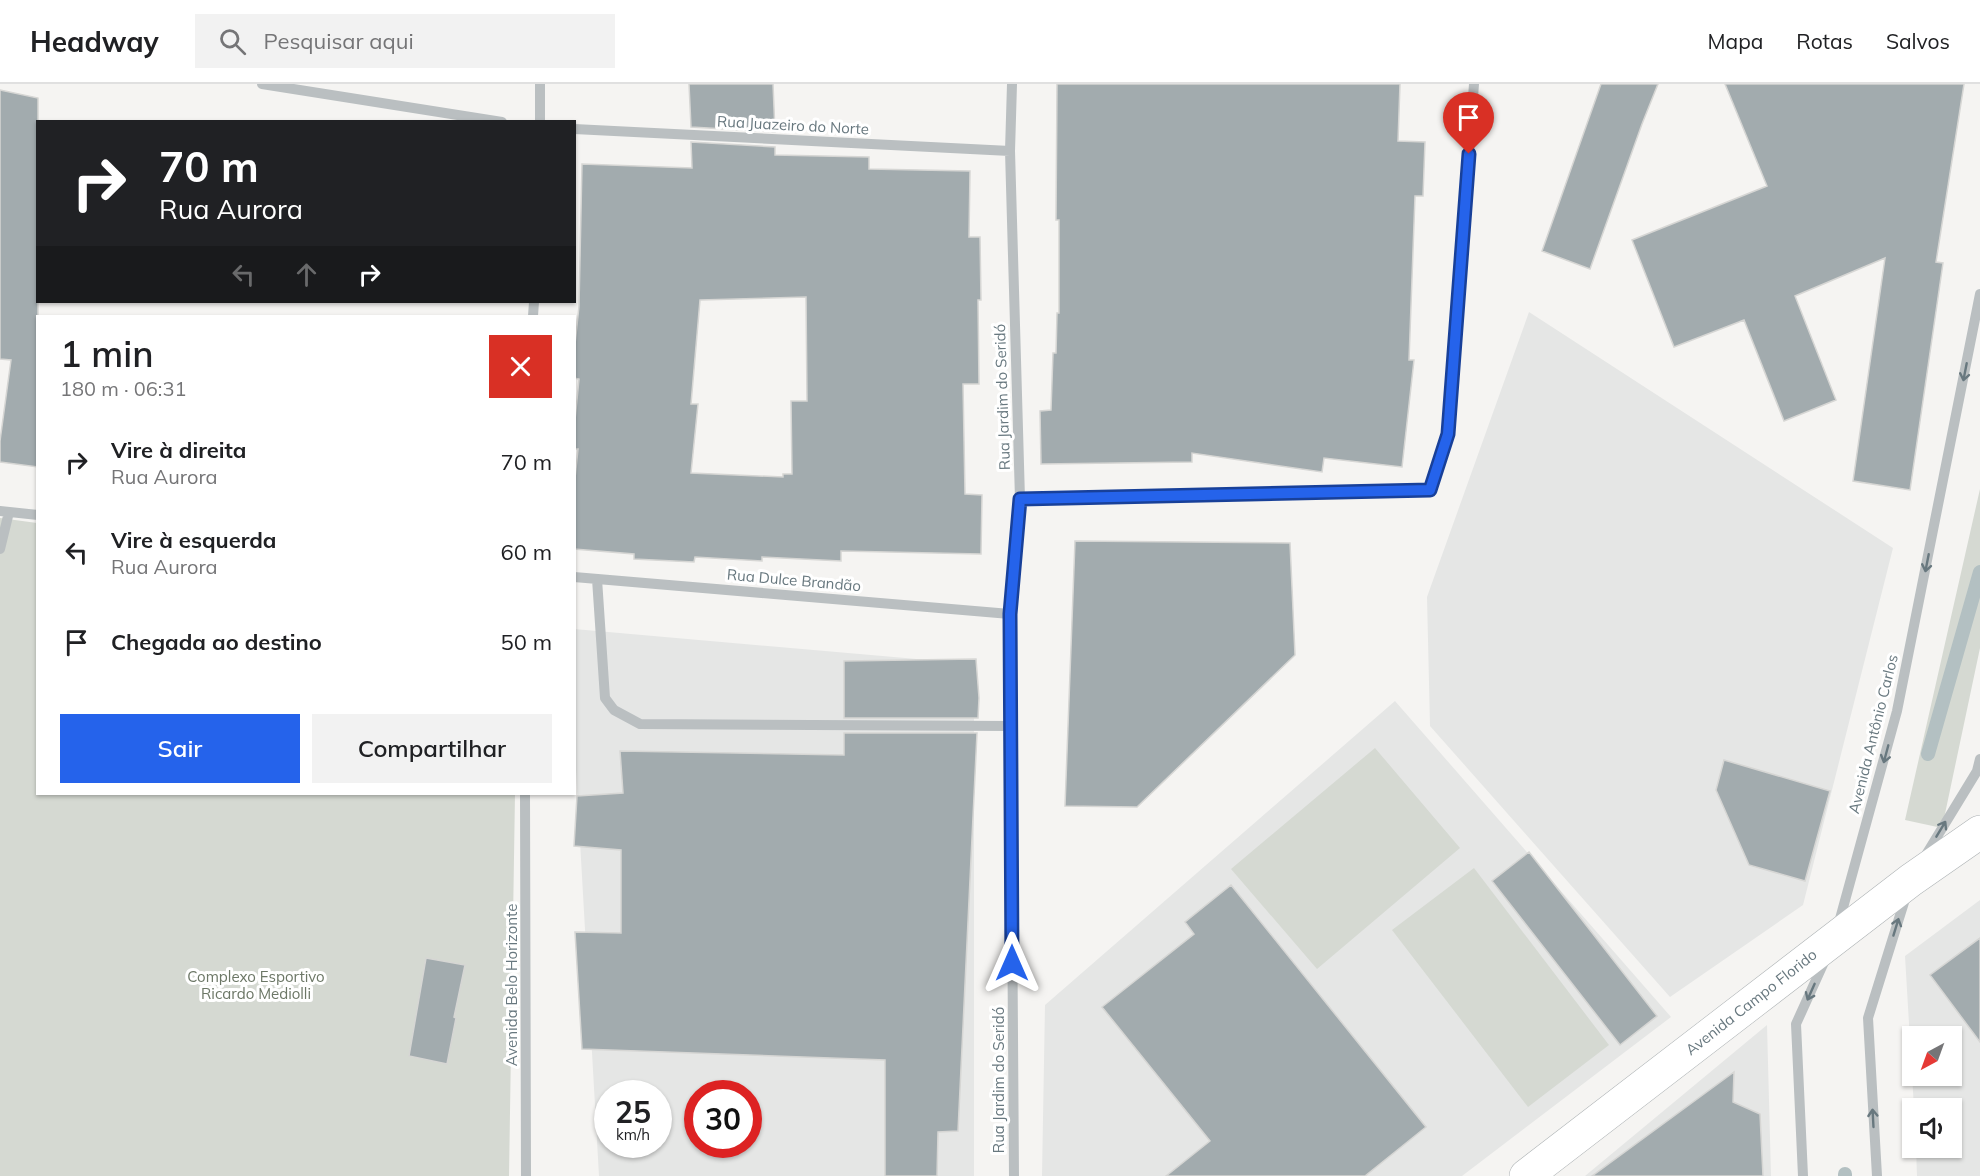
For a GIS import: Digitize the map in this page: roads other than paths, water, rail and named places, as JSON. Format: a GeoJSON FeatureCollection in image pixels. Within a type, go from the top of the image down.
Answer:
{"type":"FeatureCollection","features":[{"type":"Feature","properties":{"kind":"main road","name":"Avenida Campo Florido"},"geometry":{"type":"LineString","coordinates":[[1526,1176],[1911,879],[1980,832]]}},
{"type":"Feature","properties":{"kind":"street"},"geometry":{"type":"LineString","coordinates":[[262,84],[489,120]]}},
{"type":"Feature","properties":{"kind":"street"},"geometry":{"type":"LineString","coordinates":[[540,84],[540,120]]}},
{"type":"Feature","properties":{"kind":"street","name":"Rua Jardim do Seridó"},"geometry":{"type":"LineString","coordinates":[[1012,84],[1010,151],[1020,499],[1010,614],[1014,1176]]}},
{"type":"Feature","properties":{"kind":"street"},"geometry":{"type":"LineString","coordinates":[[1020,499],[1430,490],[1448,434],[1474,84]]}},
{"type":"Feature","properties":{"kind":"street","name":"Rua Juazeiro do Norte"},"geometry":{"type":"LineString","coordinates":[[576,129],[1010,151]]}},
{"type":"Feature","properties":{"kind":"street","name":"Avenida Antônio Carlos"},"geometry":{"type":"LineString","coordinates":[[1803,1176],[1796,1024],[1835,938],[1897,711],[1980,294]]}},
{"type":"Feature","properties":{"kind":"street"},"geometry":{"type":"LineString","coordinates":[[0,549],[5,512],[36,515]]}},
{"type":"Feature","properties":{"kind":"street","name":"Rua Dulce Brandão"},"geometry":{"type":"LineString","coordinates":[[576,577],[1010,614]]}},
{"type":"Feature","properties":{"kind":"street"},"geometry":{"type":"LineString","coordinates":[[597,579],[604,698],[614,710],[640,724],[1010,726]]}},
{"type":"Feature","properties":{"kind":"street"},"geometry":{"type":"LineString","coordinates":[[1876,1176],[1868,1018],[1911,879],[1977,771],[1980,759]]}},
{"type":"Feature","properties":{"kind":"street","name":"Avenida Belo Horizonte"},"geometry":{"type":"LineString","coordinates":[[525,795],[526,1176]]}},
{"type":"Feature","properties":{"kind":"waterway"},"geometry":{"type":"LineString","coordinates":[[1928,754],[1980,572]]}},
{"type":"Feature","properties":{"kind":"park label","name":"Complexo Esportivo Ricardo Mediolli"},"geometry":{"type":"Point","coordinates":[256,984]}}]}
